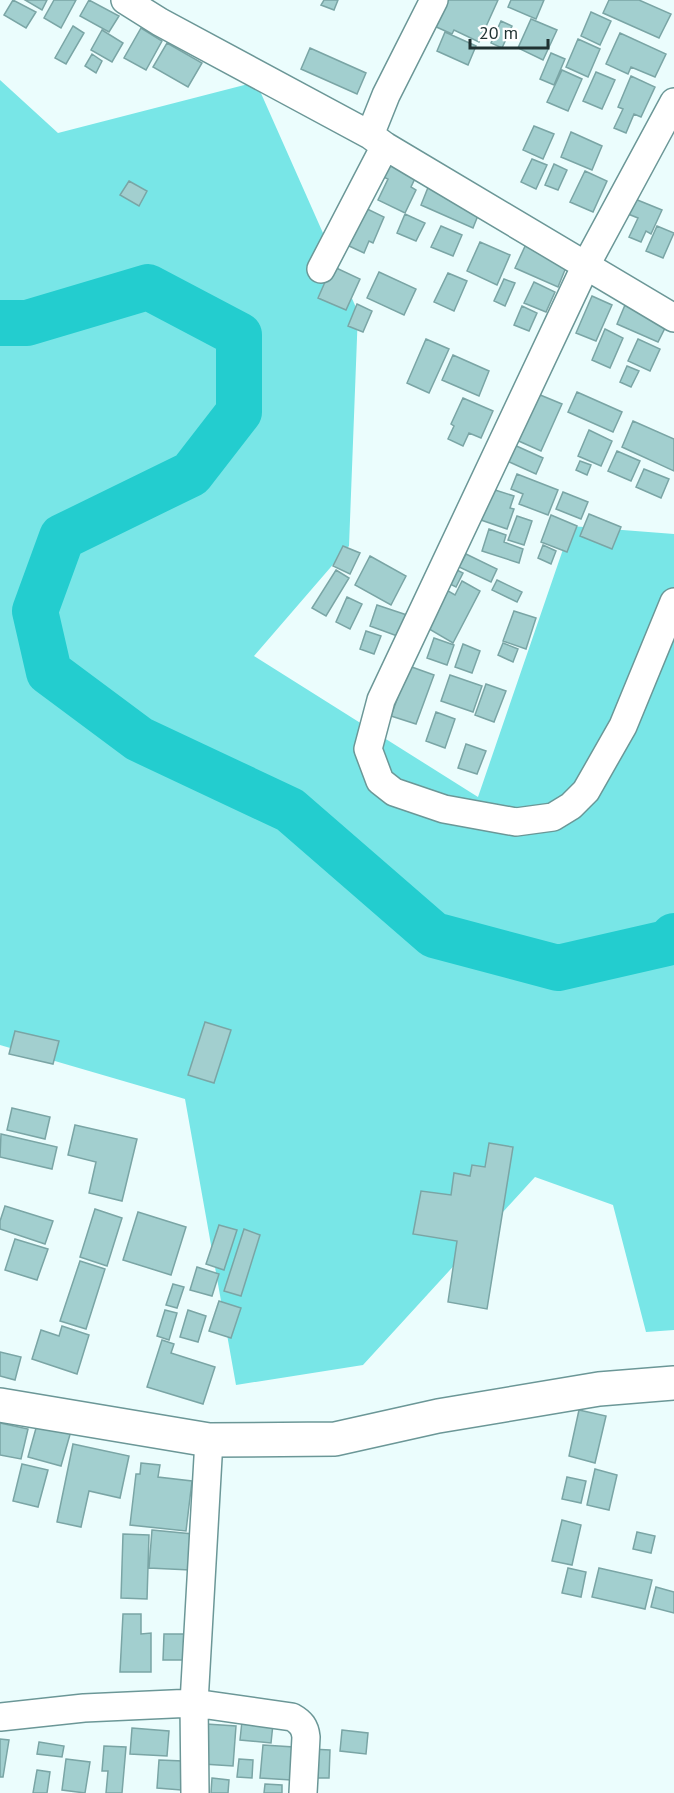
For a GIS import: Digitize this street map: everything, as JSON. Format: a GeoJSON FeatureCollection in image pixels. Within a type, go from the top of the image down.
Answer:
{"type":"FeatureCollection","features":[{"type":"Feature","properties":{"kind":"main road"},"geometry":{"type":"LineString","coordinates":[[0,1405],[209,1440],[335,1439],[438,1416],[599,1389],[674,1383]]}},
{"type":"Feature","properties":{"kind":"street"},"geometry":{"type":"LineString","coordinates":[[125,0],[165,11],[674,318]]}},
{"type":"Feature","properties":{"kind":"street"},"geometry":{"type":"LineString","coordinates":[[321,269],[378,141],[386,95],[434,0]]}},
{"type":"Feature","properties":{"kind":"street"},"geometry":{"type":"LineString","coordinates":[[674,102],[586,265],[381,700],[368,749],[380,781],[394,792],[444,809],[516,822],[553,817],[571,806],[586,791],[623,726],[674,602]]}},
{"type":"Feature","properties":{"kind":"street"},"geometry":{"type":"LineString","coordinates":[[195,1793],[194,1702],[209,1440]]}},
{"type":"Feature","properties":{"kind":"street"},"geometry":{"type":"LineString","coordinates":[[0,1717],[84,1708],[194,1702],[292,1717],[299,1721],[306,1730],[303,1793]]}},
{"type":"Feature","properties":{"kind":"shaded area"},"geometry":{"type":"Polygon","coordinates":[[[0,80],[58,133],[256,82],[358,312],[349,546],[254,656],[478,797],[571,526],[674,534],[674,1330],[646,1332],[613,1205],[535,1177],[363,1365],[236,1385],[185,1099],[0,1045],[0,80]]]}},
{"type":"Feature","properties":{"kind":"building"},"geometry":{"type":"Polygon","coordinates":[[[13,0],[36,12],[26,28],[4,15],[13,0]]]}},
{"type":"Feature","properties":{"kind":"building"},"geometry":{"type":"Polygon","coordinates":[[[25,0],[47,0],[42,10],[25,0]]]}},
{"type":"Feature","properties":{"kind":"building"},"geometry":{"type":"Polygon","coordinates":[[[54,0],[76,0],[61,28],[44,18],[54,0]]]}},
{"type":"Feature","properties":{"kind":"building"},"geometry":{"type":"Polygon","coordinates":[[[89,0],[119,16],[109,32],[80,16],[89,0]]]}},
{"type":"Feature","properties":{"kind":"building"},"geometry":{"type":"Polygon","coordinates":[[[324,0],[338,0],[334,10],[321,5],[324,0]]]}},
{"type":"Feature","properties":{"kind":"building"},"geometry":{"type":"Polygon","coordinates":[[[443,0],[498,0],[479,42],[454,30],[452,34],[432,25],[443,0]]]}},
{"type":"Feature","properties":{"kind":"building"},"geometry":{"type":"Polygon","coordinates":[[[511,0],[544,0],[536,19],[508,7],[511,0]]]}},
{"type":"Feature","properties":{"kind":"building"},"geometry":{"type":"Polygon","coordinates":[[[609,0],[639,0],[671,14],[659,38],[603,13],[609,0]]]}},
{"type":"Feature","properties":{"kind":"building"},"geometry":{"type":"Polygon","coordinates":[[[591,12],[611,21],[600,45],[581,36],[591,12]]]}},
{"type":"Feature","properties":{"kind":"building"},"geometry":{"type":"Polygon","coordinates":[[[531,19],[557,30],[543,60],[518,48],[531,19]]]}},
{"type":"Feature","properties":{"kind":"building"},"geometry":{"type":"Polygon","coordinates":[[[501,21],[512,26],[502,48],[491,43],[501,21]]]}},
{"type":"Feature","properties":{"kind":"building"},"geometry":{"type":"Polygon","coordinates":[[[73,26],[84,33],[66,64],[55,58],[73,26]]]}},
{"type":"Feature","properties":{"kind":"building"},"geometry":{"type":"Polygon","coordinates":[[[141,28],[162,41],[146,70],[124,58],[141,28]]]}},
{"type":"Feature","properties":{"kind":"building"},"geometry":{"type":"Polygon","coordinates":[[[102,30],[123,43],[112,62],[91,50],[102,30]]]}},
{"type":"Feature","properties":{"kind":"building"},"geometry":{"type":"Polygon","coordinates":[[[445,32],[476,46],[468,65],[437,51],[445,32]]]}},
{"type":"Feature","properties":{"kind":"building"},"geometry":{"type":"Polygon","coordinates":[[[620,33],[666,54],[655,77],[631,67],[628,74],[606,64],[620,33]]]}},
{"type":"Feature","properties":{"kind":"building"},"geometry":{"type":"Polygon","coordinates":[[[578,39],[600,49],[588,77],[566,67],[578,39]]]}},
{"type":"Feature","properties":{"kind":"building"},"geometry":{"type":"Polygon","coordinates":[[[167,43],[202,63],[188,87],[153,67],[167,43]]]}},
{"type":"Feature","properties":{"kind":"building"},"geometry":{"type":"Polygon","coordinates":[[[310,48],[366,73],[357,94],[301,69],[310,48]]]}},
{"type":"Feature","properties":{"kind":"building"},"geometry":{"type":"Polygon","coordinates":[[[551,53],[565,59],[554,85],[540,79],[551,53]]]}},
{"type":"Feature","properties":{"kind":"building"},"geometry":{"type":"Polygon","coordinates":[[[92,54],[102,61],[96,73],[85,66],[92,54]]]}},
{"type":"Feature","properties":{"kind":"building"},"geometry":{"type":"Polygon","coordinates":[[[562,70],[582,79],[568,111],[547,102],[562,70]]]}},
{"type":"Feature","properties":{"kind":"building"},"geometry":{"type":"Polygon","coordinates":[[[596,72],[615,80],[602,109],[583,101],[596,72]]]}},
{"type":"Feature","properties":{"kind":"building"},"geometry":{"type":"Polygon","coordinates":[[[631,76],[655,87],[641,117],[634,114],[626,133],[614,128],[623,109],[618,107],[631,76]]]}},
{"type":"Feature","properties":{"kind":"building"},"geometry":{"type":"Polygon","coordinates":[[[534,126],[554,134],[543,159],[523,150],[534,126]]]}},
{"type":"Feature","properties":{"kind":"building"},"geometry":{"type":"Polygon","coordinates":[[[571,132],[602,146],[592,170],[561,157],[571,132]]]}},
{"type":"Feature","properties":{"kind":"building"},"geometry":{"type":"Polygon","coordinates":[[[388,156],[419,170],[411,187],[416,190],[405,213],[378,200],[388,179],[379,175],[388,156]]]}},
{"type":"Feature","properties":{"kind":"building"},"geometry":{"type":"Polygon","coordinates":[[[532,159],[547,165],[536,189],[521,182],[532,159]]]}},
{"type":"Feature","properties":{"kind":"building"},"geometry":{"type":"Polygon","coordinates":[[[554,164],[567,170],[558,190],[545,185],[554,164]]]}},
{"type":"Feature","properties":{"kind":"building"},"geometry":{"type":"Polygon","coordinates":[[[585,171],[607,181],[593,212],[570,202],[585,171]]]}},
{"type":"Feature","properties":{"kind":"building"},"geometry":{"type":"Polygon","coordinates":[[[129,181],[147,191],[139,206],[120,195],[129,181]]]}},
{"type":"Feature","properties":{"kind":"building"},"geometry":{"type":"Polygon","coordinates":[[[429,185],[481,208],[473,228],[421,205],[429,185]]]}},
{"type":"Feature","properties":{"kind":"building"},"geometry":{"type":"Polygon","coordinates":[[[635,199],[662,210],[651,234],[646,231],[641,242],[629,237],[638,218],[628,214],[635,199]]]}},
{"type":"Feature","properties":{"kind":"building"},"geometry":{"type":"Polygon","coordinates":[[[359,205],[384,217],[373,243],[369,241],[364,253],[347,245],[359,205]]]}},
{"type":"Feature","properties":{"kind":"building"},"geometry":{"type":"Polygon","coordinates":[[[405,214],[425,223],[416,241],[397,233],[405,214]]]}},
{"type":"Feature","properties":{"kind":"building"},"geometry":{"type":"Polygon","coordinates":[[[441,226],[462,235],[453,256],[431,247],[441,226]]]}},
{"type":"Feature","properties":{"kind":"building"},"geometry":{"type":"Polygon","coordinates":[[[657,226],[674,233],[663,258],[646,251],[657,226]]]}},
{"type":"Feature","properties":{"kind":"building"},"geometry":{"type":"Polygon","coordinates":[[[480,242],[510,255],[497,285],[467,271],[480,242]]]}},
{"type":"Feature","properties":{"kind":"building"},"geometry":{"type":"Polygon","coordinates":[[[527,242],[569,260],[558,287],[515,268],[527,242]]]}},
{"type":"Feature","properties":{"kind":"building"},"geometry":{"type":"Polygon","coordinates":[[[332,266],[360,279],[346,310],[318,298],[332,266]]]}},
{"type":"Feature","properties":{"kind":"building"},"geometry":{"type":"Polygon","coordinates":[[[379,272],[416,289],[404,315],[367,298],[379,272]]]}},
{"type":"Feature","properties":{"kind":"building"},"geometry":{"type":"Polygon","coordinates":[[[448,273],[467,281],[454,311],[434,302],[448,273]]]}},
{"type":"Feature","properties":{"kind":"building"},"geometry":{"type":"Polygon","coordinates":[[[504,279],[515,283],[505,306],[494,301],[504,279]]]}},
{"type":"Feature","properties":{"kind":"building"},"geometry":{"type":"Polygon","coordinates":[[[534,282],[555,292],[546,312],[524,303],[534,282]]]}},
{"type":"Feature","properties":{"kind":"building"},"geometry":{"type":"Polygon","coordinates":[[[592,296],[612,305],[596,341],[576,333],[592,296]]]}},
{"type":"Feature","properties":{"kind":"building"},"geometry":{"type":"Polygon","coordinates":[[[357,304],[372,311],[363,332],[348,326],[357,304]]]}},
{"type":"Feature","properties":{"kind":"building"},"geometry":{"type":"Polygon","coordinates":[[[625,305],[667,324],[658,342],[617,324],[625,305]]]}},
{"type":"Feature","properties":{"kind":"building"},"geometry":{"type":"Polygon","coordinates":[[[522,306],[537,313],[529,331],[514,325],[522,306]]]}},
{"type":"Feature","properties":{"kind":"building"},"geometry":{"type":"Polygon","coordinates":[[[605,329],[623,338],[610,368],[592,360],[605,329]]]}},
{"type":"Feature","properties":{"kind":"building"},"geometry":{"type":"Polygon","coordinates":[[[426,339],[449,349],[429,393],[407,383],[426,339]]]}},
{"type":"Feature","properties":{"kind":"building"},"geometry":{"type":"Polygon","coordinates":[[[638,339],[660,349],[650,371],[628,361],[638,339]]]}},
{"type":"Feature","properties":{"kind":"building"},"geometry":{"type":"Polygon","coordinates":[[[453,355],[489,371],[479,396],[442,380],[453,355]]]}},
{"type":"Feature","properties":{"kind":"building"},"geometry":{"type":"Polygon","coordinates":[[[627,366],[639,371],[631,387],[620,382],[627,366]]]}},
{"type":"Feature","properties":{"kind":"building"},"geometry":{"type":"Polygon","coordinates":[[[533,392],[562,404],[541,451],[512,438],[533,392]]]}},
{"type":"Feature","properties":{"kind":"building"},"geometry":{"type":"Polygon","coordinates":[[[577,392],[622,412],[613,432],[568,412],[577,392]]]}},
{"type":"Feature","properties":{"kind":"building"},"geometry":{"type":"Polygon","coordinates":[[[463,398],[493,411],[481,438],[469,433],[463,446],[448,439],[454,426],[451,424],[463,398]]]}},
{"type":"Feature","properties":{"kind":"building"},"geometry":{"type":"Polygon","coordinates":[[[633,421],[674,439],[674,471],[622,447],[633,421]]]}},
{"type":"Feature","properties":{"kind":"building"},"geometry":{"type":"Polygon","coordinates":[[[589,430],[612,441],[601,466],[578,456],[589,430]]]}},
{"type":"Feature","properties":{"kind":"building"},"geometry":{"type":"Polygon","coordinates":[[[512,444],[543,458],[536,474],[505,460],[512,444]]]}},
{"type":"Feature","properties":{"kind":"building"},"geometry":{"type":"Polygon","coordinates":[[[617,451],[640,461],[631,481],[608,471],[617,451]]]}},
{"type":"Feature","properties":{"kind":"building"},"geometry":{"type":"Polygon","coordinates":[[[580,461],[591,465],[587,475],[576,470],[580,461]]]}},
{"type":"Feature","properties":{"kind":"building"},"geometry":{"type":"Polygon","coordinates":[[[644,469],[669,479],[661,498],[636,487],[644,469]]]}},
{"type":"Feature","properties":{"kind":"building"},"geometry":{"type":"Polygon","coordinates":[[[517,474],[558,490],[548,515],[519,504],[523,494],[511,489],[517,474]]]}},
{"type":"Feature","properties":{"kind":"building"},"geometry":{"type":"Polygon","coordinates":[[[492,489],[514,496],[510,508],[514,509],[507,529],[478,519],[492,489]]]}},
{"type":"Feature","properties":{"kind":"building"},"geometry":{"type":"Polygon","coordinates":[[[563,492],[588,502],[581,519],[556,509],[563,492]]]}},
{"type":"Feature","properties":{"kind":"building"},"geometry":{"type":"Polygon","coordinates":[[[589,514],[621,527],[612,549],[580,536],[589,514]]]}},
{"type":"Feature","properties":{"kind":"building"},"geometry":{"type":"Polygon","coordinates":[[[551,515],[577,526],[567,552],[541,542],[551,515]]]}},
{"type":"Feature","properties":{"kind":"building"},"geometry":{"type":"Polygon","coordinates":[[[517,516],[532,521],[524,545],[508,540],[517,516]]]}},
{"type":"Feature","properties":{"kind":"building"},"geometry":{"type":"Polygon","coordinates":[[[489,529],[506,535],[504,542],[523,549],[519,563],[482,551],[489,529]]]}},
{"type":"Feature","properties":{"kind":"building"},"geometry":{"type":"Polygon","coordinates":[[[543,545],[556,551],[551,564],[538,558],[543,545]]]}},
{"type":"Feature","properties":{"kind":"building"},"geometry":{"type":"Polygon","coordinates":[[[343,546],[360,553],[350,574],[333,566],[343,546]]]}},
{"type":"Feature","properties":{"kind":"building"},"geometry":{"type":"Polygon","coordinates":[[[466,554],[497,569],[491,582],[459,567],[466,554]]]}},
{"type":"Feature","properties":{"kind":"building"},"geometry":{"type":"Polygon","coordinates":[[[370,556],[406,576],[391,605],[355,585],[370,556]]]}},
{"type":"Feature","properties":{"kind":"building"},"geometry":{"type":"Polygon","coordinates":[[[453,568],[463,573],[456,587],[446,582],[453,568]]]}},
{"type":"Feature","properties":{"kind":"building"},"geometry":{"type":"Polygon","coordinates":[[[336,570],[349,578],[326,616],[312,608],[336,570]]]}},
{"type":"Feature","properties":{"kind":"building"},"geometry":{"type":"Polygon","coordinates":[[[497,580],[522,592],[517,602],[492,590],[497,580]]]}},
{"type":"Feature","properties":{"kind":"building"},"geometry":{"type":"Polygon","coordinates":[[[462,581],[480,591],[453,643],[424,626],[443,588],[455,595],[462,581]]]}},
{"type":"Feature","properties":{"kind":"building"},"geometry":{"type":"Polygon","coordinates":[[[347,597],[362,604],[350,629],[336,622],[347,597]]]}},
{"type":"Feature","properties":{"kind":"building"},"geometry":{"type":"Polygon","coordinates":[[[377,605],[407,615],[400,637],[370,626],[377,605]]]}},
{"type":"Feature","properties":{"kind":"building"},"geometry":{"type":"Polygon","coordinates":[[[514,611],[536,618],[526,649],[503,641],[514,611]]]}},
{"type":"Feature","properties":{"kind":"building"},"geometry":{"type":"Polygon","coordinates":[[[366,631],[381,636],[374,654],[360,649],[366,631]]]}},
{"type":"Feature","properties":{"kind":"building"},"geometry":{"type":"Polygon","coordinates":[[[434,638],[454,645],[447,665],[427,658],[434,638]]]}},
{"type":"Feature","properties":{"kind":"building"},"geometry":{"type":"Polygon","coordinates":[[[503,643],[518,649],[513,662],[498,655],[503,643]]]}},
{"type":"Feature","properties":{"kind":"building"},"geometry":{"type":"Polygon","coordinates":[[[463,644],[480,651],[472,673],[455,667],[463,644]]]}},
{"type":"Feature","properties":{"kind":"building"},"geometry":{"type":"Polygon","coordinates":[[[409,666],[434,675],[416,724],[391,716],[409,666]]]}},
{"type":"Feature","properties":{"kind":"building"},"geometry":{"type":"Polygon","coordinates":[[[450,675],[482,686],[473,712],[441,701],[450,675]]]}},
{"type":"Feature","properties":{"kind":"building"},"geometry":{"type":"Polygon","coordinates":[[[486,684],[506,691],[494,722],[475,715],[486,684]]]}},
{"type":"Feature","properties":{"kind":"building"},"geometry":{"type":"Polygon","coordinates":[[[436,712],[455,719],[445,748],[426,741],[436,712]]]}},
{"type":"Feature","properties":{"kind":"building"},"geometry":{"type":"Polygon","coordinates":[[[466,744],[486,751],[477,774],[458,768],[466,744]]]}},
{"type":"Feature","properties":{"kind":"building"},"geometry":{"type":"Polygon","coordinates":[[[205,1022],[231,1030],[214,1083],[188,1075],[205,1022]]]}},
{"type":"Feature","properties":{"kind":"building"},"geometry":{"type":"Polygon","coordinates":[[[15,1031],[59,1041],[53,1064],[9,1054],[15,1031]]]}},
{"type":"Feature","properties":{"kind":"building"},"geometry":{"type":"Polygon","coordinates":[[[12,1108],[50,1117],[45,1139],[7,1130],[12,1108]]]}},
{"type":"Feature","properties":{"kind":"building"},"geometry":{"type":"Polygon","coordinates":[[[75,1125],[137,1139],[122,1201],[89,1193],[96,1162],[68,1155],[75,1125]]]}},
{"type":"Feature","properties":{"kind":"building"},"geometry":{"type":"Polygon","coordinates":[[[1,1134],[57,1147],[52,1169],[0,1157],[1,1134]]]}},
{"type":"Feature","properties":{"kind":"building"},"geometry":{"type":"Polygon","coordinates":[[[489,1143],[513,1147],[487,1309],[448,1302],[457,1241],[413,1234],[421,1191],[451,1195],[454,1173],[470,1176],[472,1165],[485,1167],[489,1143]]]}},
{"type":"Feature","properties":{"kind":"building"},"geometry":{"type":"Polygon","coordinates":[[[5,1206],[53,1221],[45,1244],[0,1229],[5,1206]]]}},
{"type":"Feature","properties":{"kind":"building"},"geometry":{"type":"Polygon","coordinates":[[[95,1209],[122,1218],[107,1266],[80,1257],[95,1209]]]}},
{"type":"Feature","properties":{"kind":"building"},"geometry":{"type":"Polygon","coordinates":[[[138,1212],[186,1227],[171,1275],[123,1260],[138,1212]]]}},
{"type":"Feature","properties":{"kind":"building"},"geometry":{"type":"Polygon","coordinates":[[[219,1225],[237,1230],[224,1270],[206,1264],[219,1225]]]}},
{"type":"Feature","properties":{"kind":"building"},"geometry":{"type":"Polygon","coordinates":[[[244,1229],[260,1235],[241,1296],[224,1291],[244,1229]]]}},
{"type":"Feature","properties":{"kind":"building"},"geometry":{"type":"Polygon","coordinates":[[[15,1239],[48,1249],[37,1280],[5,1270],[15,1239]]]}},
{"type":"Feature","properties":{"kind":"building"},"geometry":{"type":"Polygon","coordinates":[[[80,1261],[105,1269],[86,1329],[60,1321],[80,1261]]]}},
{"type":"Feature","properties":{"kind":"building"},"geometry":{"type":"Polygon","coordinates":[[[197,1267],[219,1274],[212,1296],[190,1290],[197,1267]]]}},
{"type":"Feature","properties":{"kind":"building"},"geometry":{"type":"Polygon","coordinates":[[[173,1284],[184,1287],[177,1308],[166,1305],[173,1284]]]}},
{"type":"Feature","properties":{"kind":"building"},"geometry":{"type":"Polygon","coordinates":[[[219,1301],[241,1308],[231,1338],[209,1331],[219,1301]]]}},
{"type":"Feature","properties":{"kind":"building"},"geometry":{"type":"Polygon","coordinates":[[[165,1310],[177,1313],[169,1340],[157,1336],[165,1310]]]}},
{"type":"Feature","properties":{"kind":"building"},"geometry":{"type":"Polygon","coordinates":[[[188,1310],[206,1316],[198,1342],[180,1337],[188,1310]]]}},
{"type":"Feature","properties":{"kind":"building"},"geometry":{"type":"Polygon","coordinates":[[[62,1326],[89,1335],[77,1374],[32,1359],[41,1330],[59,1336],[62,1326]]]}},
{"type":"Feature","properties":{"kind":"building"},"geometry":{"type":"Polygon","coordinates":[[[162,1340],[174,1344],[171,1353],[215,1367],[203,1404],[147,1387],[162,1340]]]}},
{"type":"Feature","properties":{"kind":"building"},"geometry":{"type":"Polygon","coordinates":[[[0,1352],[21,1357],[15,1380],[0,1376],[0,1352]]]}},
{"type":"Feature","properties":{"kind":"building"},"geometry":{"type":"Polygon","coordinates":[[[579,1410],[606,1416],[595,1463],[569,1456],[579,1410]]]}},
{"type":"Feature","properties":{"kind":"building"},"geometry":{"type":"Polygon","coordinates":[[[38,1421],[71,1431],[61,1466],[28,1457],[38,1421]]]}},
{"type":"Feature","properties":{"kind":"building"},"geometry":{"type":"Polygon","coordinates":[[[0,1423],[28,1429],[21,1459],[0,1455],[0,1423]]]}},
{"type":"Feature","properties":{"kind":"building"},"geometry":{"type":"Polygon","coordinates":[[[73,1444],[129,1456],[120,1498],[89,1491],[81,1527],[57,1522],[73,1444]]]}},
{"type":"Feature","properties":{"kind":"building"},"geometry":{"type":"Polygon","coordinates":[[[141,1463],[160,1465],[158,1477],[192,1481],[186,1531],[130,1525],[136,1474],[140,1474],[141,1463]]]}},
{"type":"Feature","properties":{"kind":"building"},"geometry":{"type":"Polygon","coordinates":[[[22,1464],[48,1470],[38,1507],[13,1501],[22,1464]]]}},
{"type":"Feature","properties":{"kind":"building"},"geometry":{"type":"Polygon","coordinates":[[[595,1469],[617,1475],[609,1510],[587,1505],[595,1469]]]}},
{"type":"Feature","properties":{"kind":"building"},"geometry":{"type":"Polygon","coordinates":[[[567,1477],[586,1481],[581,1503],[562,1499],[567,1477]]]}},
{"type":"Feature","properties":{"kind":"building"},"geometry":{"type":"Polygon","coordinates":[[[562,1520],[581,1525],[572,1565],[552,1561],[562,1520]]]}},
{"type":"Feature","properties":{"kind":"building"},"geometry":{"type":"Polygon","coordinates":[[[152,1530],[193,1534],[190,1570],[149,1568],[152,1530]]]}},
{"type":"Feature","properties":{"kind":"building"},"geometry":{"type":"Polygon","coordinates":[[[637,1532],[655,1536],[651,1553],[633,1549],[637,1532]]]}},
{"type":"Feature","properties":{"kind":"building"},"geometry":{"type":"Polygon","coordinates":[[[123,1534],[149,1535],[147,1599],[121,1598],[123,1534]]]}},
{"type":"Feature","properties":{"kind":"building"},"geometry":{"type":"Polygon","coordinates":[[[568,1568],[586,1572],[581,1597],[562,1593],[568,1568]]]}},
{"type":"Feature","properties":{"kind":"building"},"geometry":{"type":"Polygon","coordinates":[[[599,1568],[652,1580],[645,1609],[592,1597],[599,1568]]]}},
{"type":"Feature","properties":{"kind":"building"},"geometry":{"type":"Polygon","coordinates":[[[656,1587],[674,1592],[674,1613],[651,1607],[656,1587]]]}},
{"type":"Feature","properties":{"kind":"building"},"geometry":{"type":"Polygon","coordinates":[[[123,1614],[141,1614],[141,1634],[151,1633],[151,1672],[120,1672],[123,1614]]]}},
{"type":"Feature","properties":{"kind":"building"},"geometry":{"type":"Polygon","coordinates":[[[164,1634],[189,1634],[189,1660],[163,1660],[164,1634]]]}},
{"type":"Feature","properties":{"kind":"building"},"geometry":{"type":"Polygon","coordinates":[[[242,1721],[273,1724],[271,1743],[240,1740],[242,1721]]]}},
{"type":"Feature","properties":{"kind":"building"},"geometry":{"type":"Polygon","coordinates":[[[206,1724],[236,1726],[233,1766],[203,1764],[206,1724]]]}},
{"type":"Feature","properties":{"kind":"building"},"geometry":{"type":"Polygon","coordinates":[[[132,1728],[169,1731],[167,1756],[130,1754],[132,1728]]]}},
{"type":"Feature","properties":{"kind":"building"},"geometry":{"type":"Polygon","coordinates":[[[342,1730],[368,1733],[366,1754],[340,1751],[342,1730]]]}},
{"type":"Feature","properties":{"kind":"building"},"geometry":{"type":"Polygon","coordinates":[[[0,1739],[9,1740],[3,1777],[0,1777],[0,1739]]]}},
{"type":"Feature","properties":{"kind":"building"},"geometry":{"type":"Polygon","coordinates":[[[39,1742],[64,1746],[62,1757],[37,1754],[39,1742]]]}},
{"type":"Feature","properties":{"kind":"building"},"geometry":{"type":"Polygon","coordinates":[[[263,1745],[294,1747],[291,1780],[260,1778],[263,1745]]]}},
{"type":"Feature","properties":{"kind":"building"},"geometry":{"type":"Polygon","coordinates":[[[104,1746],[126,1747],[122,1793],[106,1793],[108,1771],[102,1771],[104,1746]]]}},
{"type":"Feature","properties":{"kind":"building"},"geometry":{"type":"Polygon","coordinates":[[[310,1749],[330,1750],[329,1778],[309,1778],[310,1749]]]}},
{"type":"Feature","properties":{"kind":"building"},"geometry":{"type":"Polygon","coordinates":[[[66,1759],[90,1762],[85,1793],[62,1790],[66,1759]]]}},
{"type":"Feature","properties":{"kind":"building"},"geometry":{"type":"Polygon","coordinates":[[[239,1759],[253,1760],[252,1778],[237,1777],[239,1759]]]}},
{"type":"Feature","properties":{"kind":"building"},"geometry":{"type":"Polygon","coordinates":[[[159,1760],[183,1761],[181,1790],[157,1788],[159,1760]]]}},
{"type":"Feature","properties":{"kind":"building"},"geometry":{"type":"Polygon","coordinates":[[[37,1770],[50,1772],[47,1793],[33,1793],[37,1770]]]}},
{"type":"Feature","properties":{"kind":"building"},"geometry":{"type":"Polygon","coordinates":[[[212,1778],[229,1780],[228,1793],[211,1793],[212,1778]]]}},
{"type":"Feature","properties":{"kind":"building"},"geometry":{"type":"Polygon","coordinates":[[[265,1784],[282,1785],[282,1793],[264,1793],[265,1784]]]}},
{"type":"Feature","properties":{"kind":"waterway"},"geometry":{"type":"LineString","coordinates":[[0,323],[27,323],[148,287],[239,335],[239,412],[191,474],[62,537],[35,611],[49,672],[139,739],[290,810],[434,935],[558,968],[667,943],[674,936]]}}]}
